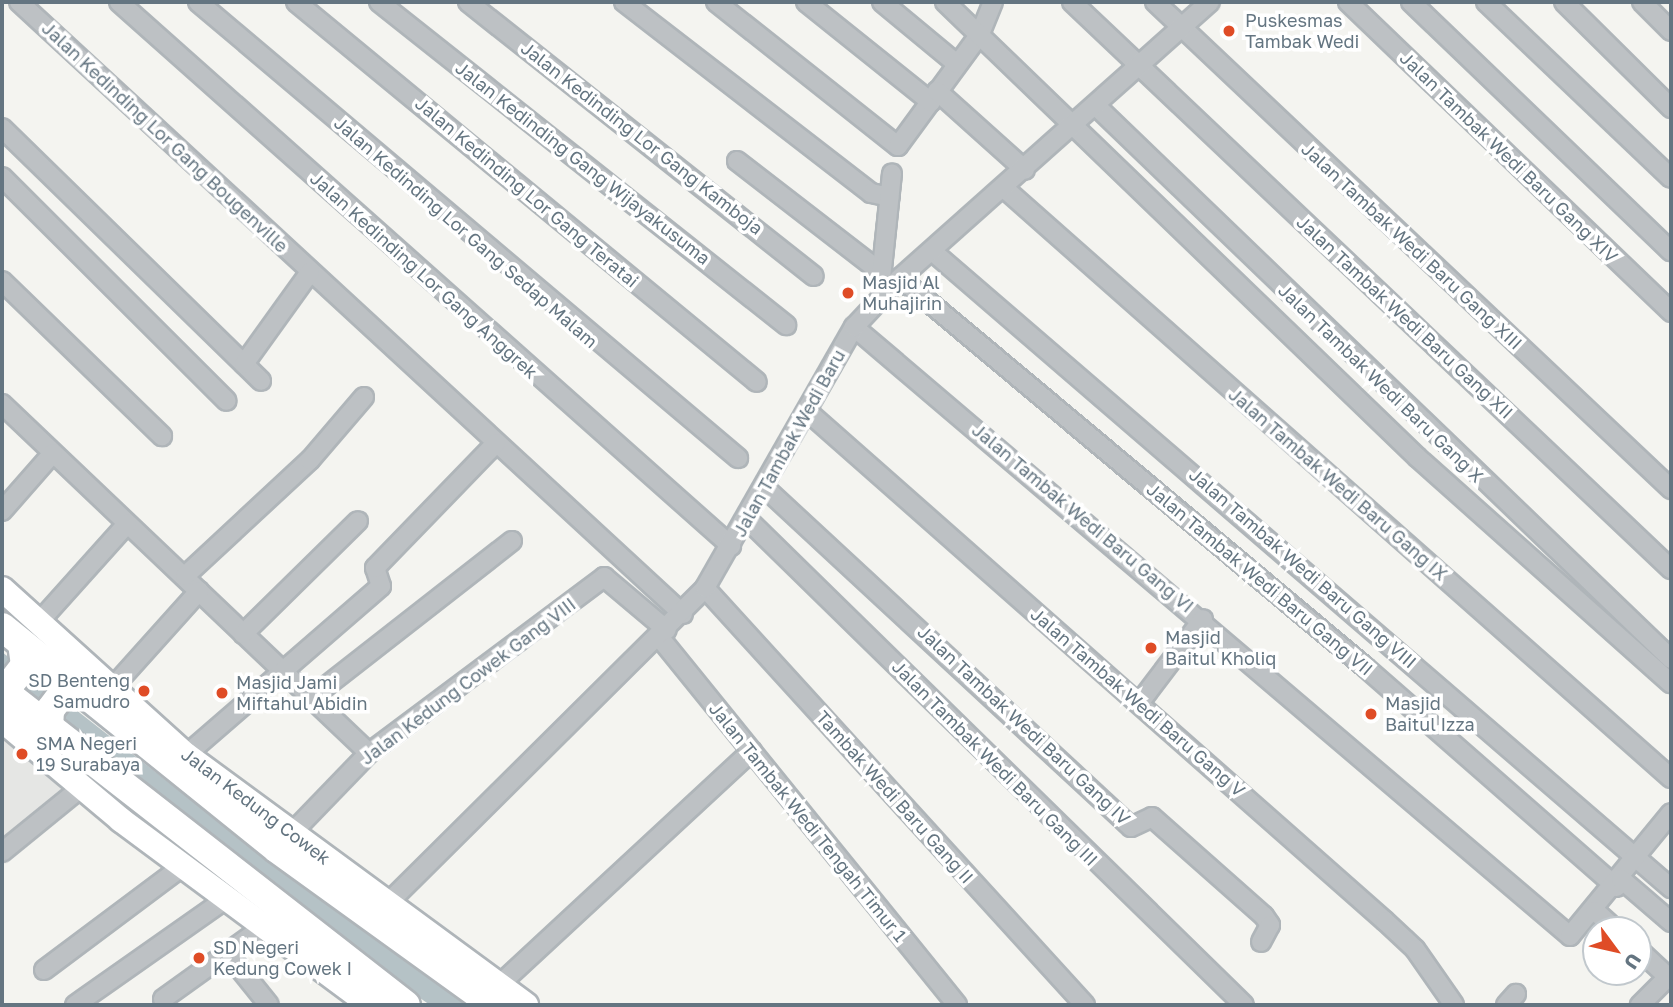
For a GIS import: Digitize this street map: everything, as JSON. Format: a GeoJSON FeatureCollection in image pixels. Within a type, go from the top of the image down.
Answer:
{"type":"FeatureCollection","features":[{"type":"Feature","properties":{"kind":"highway","name":"Jalan Kedung Cowek"},"geometry":{"type":"LineString","coordinates":[[11,665],[60,705],[273,920],[406,1005]]}},
{"type":"Feature","properties":{"kind":"highway","name":"Jalan Kedung Cowek"},"geometry":{"type":"LineString","coordinates":[[11,665],[60,705],[284,841],[495,996]]}},
{"type":"Feature","properties":{"kind":"main road","name":"Jalan Kedung Cowek"},"geometry":{"type":"LineString","coordinates":[[2,589],[284,841],[387,904],[495,996],[526,1005]]}},
{"type":"Feature","properties":{"kind":"main road","name":"Jalan Kedung Cowek"},"geometry":{"type":"LineString","coordinates":[[2,720],[82,787],[226,899],[273,920],[370,1005]]}},
{"type":"Feature","properties":{"kind":"street","name":"Jalan Kedinding Lor Gang Bougenville"},"geometry":{"type":"LineString","coordinates":[[19,2],[680,611]]}},
{"type":"Feature","properties":{"kind":"street","name":"Jalan Kedinding Lor Gang Anggrek"},"geometry":{"type":"LineString","coordinates":[[118,2],[730,546]]}},
{"type":"Feature","properties":{"kind":"street","name":"Jalan Kedinding Lor Gang Sedap Malam"},"geometry":{"type":"LineString","coordinates":[[198,2],[738,458]]}},
{"type":"Feature","properties":{"kind":"street","name":"Jalan Kedinding Lor Gang Teratai"},"geometry":{"type":"LineString","coordinates":[[296,2],[757,382]]}},
{"type":"Feature","properties":{"kind":"street","name":"Jalan Kedinding Gang Wijayakusuma"},"geometry":{"type":"LineString","coordinates":[[379,2],[786,325]]}},
{"type":"Feature","properties":{"kind":"street","name":"Jalan Kedinding Lor Gang Kamboja"},"geometry":{"type":"LineString","coordinates":[[468,2],[814,276]]}},
{"type":"Feature","properties":{"kind":"street"},"geometry":{"type":"LineString","coordinates":[[624,2],[871,192],[890,197]]}},
{"type":"Feature","properties":{"kind":"street"},"geometry":{"type":"LineString","coordinates":[[716,2],[898,146],[980,34],[993,2]]}},
{"type":"Feature","properties":{"kind":"street"},"geometry":{"type":"LineString","coordinates":[[806,2],[934,96],[1025,170]]}},
{"type":"Feature","properties":{"kind":"street"},"geometry":{"type":"LineString","coordinates":[[882,2],[957,64]]}},
{"type":"Feature","properties":{"kind":"street"},"geometry":{"type":"LineString","coordinates":[[945,2],[1071,127],[1417,457],[1671,683]]}},
{"type":"Feature","properties":{"kind":"street","name":"Jalan Tambak Wedi Baru Gang XII"},"geometry":{"type":"LineString","coordinates":[[1072,2],[1671,569]]}},
{"type":"Feature","properties":{"kind":"street","name":"Jalan Tambak Wedi Baru Gang XIII"},"geometry":{"type":"LineString","coordinates":[[1154,2],[1671,489]]}},
{"type":"Feature","properties":{"kind":"street","name":"Jalan Tambak Wedi Baru"},"geometry":{"type":"LineString","coordinates":[[387,904],[664,634],[680,611],[705,588],[747,519],[854,327],[894,284],[1005,189],[1210,2]]}},
{"type":"Feature","properties":{"kind":"street","name":"Jalan Tambak Wedi Baru Gang XIV"},"geometry":{"type":"LineString","coordinates":[[1348,2],[1671,312]]}},
{"type":"Feature","properties":{"kind":"street"},"geometry":{"type":"LineString","coordinates":[[1411,2],[1671,251]]}},
{"type":"Feature","properties":{"kind":"street"},"geometry":{"type":"LineString","coordinates":[[1486,2],[1671,178]]}},
{"type":"Feature","properties":{"kind":"street"},"geometry":{"type":"LineString","coordinates":[[1564,2],[1671,108]]}},
{"type":"Feature","properties":{"kind":"street"},"geometry":{"type":"LineString","coordinates":[[1642,2],[1671,31]]}},
{"type":"Feature","properties":{"kind":"street","name":"Jalan Tambak Wedi Baru Gang X"},"geometry":{"type":"LineString","coordinates":[[1095,105],[1671,659]]}},
{"type":"Feature","properties":{"kind":"street"},"geometry":{"type":"LineString","coordinates":[[2,128],[261,381]]}},
{"type":"Feature","properties":{"kind":"street"},"geometry":{"type":"LineString","coordinates":[[737,161],[894,284]]}},
{"type":"Feature","properties":{"kind":"street"},"geometry":{"type":"LineString","coordinates":[[878,270],[892,174]]}},
{"type":"Feature","properties":{"kind":"street"},"geometry":{"type":"LineString","coordinates":[[2,177],[227,401]]}},
{"type":"Feature","properties":{"kind":"street","name":"Jalan Tambak Wedi Baru Gang IX"},"geometry":{"type":"LineString","coordinates":[[1005,189],[1671,778]]}},
{"type":"Feature","properties":{"kind":"street","name":"Jalan Tambak Wedi Baru Gang VIII"},"geometry":{"type":"LineString","coordinates":[[932,251],[1640,856],[1671,888]]}},
{"type":"Feature","properties":{"kind":"street"},"geometry":{"type":"LineString","coordinates":[[244,364],[310,272]]}},
{"type":"Feature","properties":{"kind":"street"},"geometry":{"type":"LineString","coordinates":[[2,281],[162,436]]}},
{"type":"Feature","properties":{"kind":"street","name":"Jalan Tambak Wedi Baru Gang VII"},"geometry":{"type":"LineString","coordinates":[[894,284],[1366,667],[1618,883],[1671,922]]}},
{"type":"Feature","properties":{"kind":"street","name":"Jalan Tambak Wedi Baru Gang VI"},"geometry":{"type":"LineString","coordinates":[[854,327],[1203,619],[1570,936],[1595,911]]}},
{"type":"Feature","properties":{"kind":"street"},"geometry":{"type":"LineString","coordinates":[[185,576],[310,460],[364,397]]}},
{"type":"Feature","properties":{"kind":"street"},"geometry":{"type":"LineString","coordinates":[[2,404],[369,753]]}},
{"type":"Feature","properties":{"kind":"street","name":"Jalan Tambak Wedi Baru Gang V"},"geometry":{"type":"LineString","coordinates":[[808,412],[1140,702],[1415,949],[1454,1005]]}},
{"type":"Feature","properties":{"kind":"street"},"geometry":{"type":"LineString","coordinates":[[186,755],[381,586],[375,568],[496,443]]}},
{"type":"Feature","properties":{"kind":"street"},"geometry":{"type":"LineString","coordinates":[[2,511],[53,453]]}},
{"type":"Feature","properties":{"kind":"street","name":"Jalan Tambak Wedi Baru Gang IV"},"geometry":{"type":"LineString","coordinates":[[764,487],[1130,827],[1152,817],[1264,916],[1270,925],[1261,943]]}},
{"type":"Feature","properties":{"kind":"street","name":"Jalan Tambak Wedi Baru Gang III"},"geometry":{"type":"LineString","coordinates":[[747,519],[1244,1005]]}},
{"type":"Feature","properties":{"kind":"street"},"geometry":{"type":"LineString","coordinates":[[243,634],[358,521]]}},
{"type":"Feature","properties":{"kind":"street"},"geometry":{"type":"LineString","coordinates":[[39,622],[127,524]]}},
{"type":"Feature","properties":{"kind":"street"},"geometry":{"type":"LineString","coordinates":[[311,698],[512,541]]}},
{"type":"Feature","properties":{"kind":"street","name":"Jalan Tambak Wedi Tengah Timur 1"},"geometry":{"type":"LineString","coordinates":[[604,577],[664,634],[752,751],[957,1005]]}},
{"type":"Feature","properties":{"kind":"street","name":"Jalan Kedung Cowek Gang VIII"},"geometry":{"type":"LineString","coordinates":[[284,841],[369,753],[604,577]]}},
{"type":"Feature","properties":{"kind":"street","name":"Tambak Wedi Baru Gang II"},"geometry":{"type":"LineString","coordinates":[[705,588],[1085,1005]]}},
{"type":"Feature","properties":{"kind":"street"},"geometry":{"type":"LineString","coordinates":[[113,687],[199,591]]}},
{"type":"Feature","properties":{"kind":"street"},"geometry":{"type":"LineString","coordinates":[[1140,702],[1203,619]]}},
{"type":"Feature","properties":{"kind":"street"},"geometry":{"type":"LineString","coordinates":[[495,996],[752,751]]}},
{"type":"Feature","properties":{"kind":"street"},"geometry":{"type":"LineString","coordinates":[[2,852],[82,787]]}},
{"type":"Feature","properties":{"kind":"street"},"geometry":{"type":"LineString","coordinates":[[1601,916],[1595,911],[1671,813]]}},
{"type":"Feature","properties":{"kind":"street"},"geometry":{"type":"LineString","coordinates":[[44,970],[183,866]]}},
{"type":"Feature","properties":{"kind":"street"},"geometry":{"type":"LineString","coordinates":[[75,1005],[226,899]]}},
{"type":"Feature","properties":{"kind":"street"},"geometry":{"type":"LineString","coordinates":[[163,999],[273,920]]}},
{"type":"Feature","properties":{"kind":"street"},"geometry":{"type":"LineString","coordinates":[[228,954],[269,1005]]}},
{"type":"Feature","properties":{"kind":"street"},"geometry":{"type":"LineString","coordinates":[[1640,1005],[1668,977],[1652,962]]}},
{"type":"Feature","properties":{"kind":"shaded area"},"geometry":{"type":"Polygon","coordinates":[[[2,652],[204,810],[466,1005],[430,1005],[410,991],[2,670],[2,652]]]}},
{"type":"Feature","properties":{"kind":"shaded area","name":"SMA Negeri 19 Surabaya"},"geometry":{"type":"Polygon","coordinates":[[[2,720],[82,787],[2,852],[2,720]]]}},
{"type":"Feature","properties":{"kind":"place","name":"Puskesmas Tambak Wedi"},"geometry":{"type":"Point","coordinates":[1229,31]}},
{"type":"Feature","properties":{"kind":"place","name":"Masjid Al Muhajirin"},"geometry":{"type":"Point","coordinates":[848,293]}},
{"type":"Feature","properties":{"kind":"place","name":"Masjid Baitul Kholiq"},"geometry":{"type":"Point","coordinates":[1151,648]}},
{"type":"Feature","properties":{"kind":"place","name":"SD Benteng Samudro"},"geometry":{"type":"Point","coordinates":[144,691]}},
{"type":"Feature","properties":{"kind":"place","name":"Masjid Jami Miftahul Abidin"},"geometry":{"type":"Point","coordinates":[222,693]}},
{"type":"Feature","properties":{"kind":"place","name":"Masjid Baitul Izza"},"geometry":{"type":"Point","coordinates":[1371,714]}},
{"type":"Feature","properties":{"kind":"place","name":"SMA Negeri 19 Surabaya"},"geometry":{"type":"Point","coordinates":[22,754]}},
{"type":"Feature","properties":{"kind":"place","name":"SD Negeri Kedung Cowek I"},"geometry":{"type":"Point","coordinates":[199,958]}}]}
